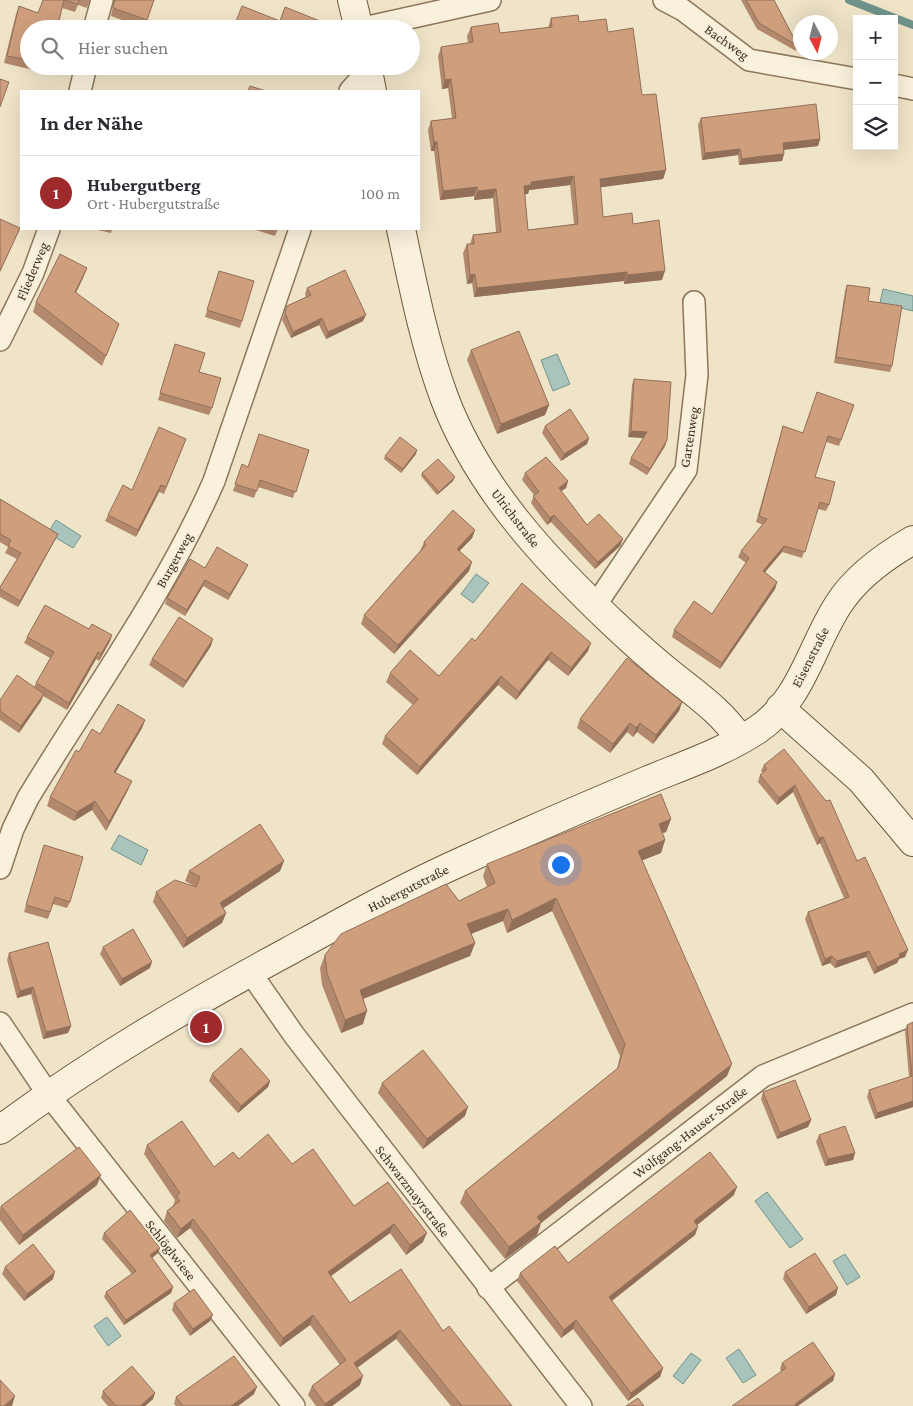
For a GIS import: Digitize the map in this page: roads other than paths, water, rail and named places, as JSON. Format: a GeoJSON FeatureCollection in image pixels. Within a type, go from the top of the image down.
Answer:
{"type":"FeatureCollection","features":[{"type":"Feature","properties":{"kind":"street"},"geometry":{"type":"LineString","coordinates":[[96,20],[102,0]]}},
{"type":"Feature","properties":{"kind":"street"},"geometry":{"type":"LineString","coordinates":[[352,0],[357,20]]}},
{"type":"Feature","properties":{"kind":"street"},"geometry":{"type":"LineString","coordinates":[[400,20],[490,0]]}},
{"type":"Feature","properties":{"kind":"street","name":"Bachweg"},"geometry":{"type":"LineString","coordinates":[[664,0],[683,10],[749,60],[853,78]]}},
{"type":"Feature","properties":{"kind":"street"},"geometry":{"type":"LineString","coordinates":[[80,90],[84,75]]}},
{"type":"Feature","properties":{"kind":"street"},"geometry":{"type":"LineString","coordinates":[[898,86],[913,88]]}},
{"type":"Feature","properties":{"kind":"street","name":"Fliederweg"},"geometry":{"type":"LineString","coordinates":[[0,340],[33,273],[49,230]]}},
{"type":"Feature","properties":{"kind":"street","name":"Burgerweg"},"geometry":{"type":"LineString","coordinates":[[0,868],[13,829],[28,798],[156,592],[199,515],[214,481],[300,230]]}},
{"type":"Feature","properties":{"kind":"street","name":"Ulrichstraße"},"geometry":{"type":"LineString","coordinates":[[402,230],[432,361],[445,399],[464,442],[510,513],[537,546],[595,606],[632,642],[722,715],[740,740]]}},
{"type":"Feature","properties":{"kind":"street","name":"Gartenweg"},"geometry":{"type":"LineString","coordinates":[[595,606],[686,470],[697,375],[694,302]]}},
{"type":"Feature","properties":{"kind":"street","name":"Eisenstraße"},"geometry":{"type":"LineString","coordinates":[[780,708],[806,670],[826,625],[840,602],[856,582],[877,564],[913,540]]}},
{"type":"Feature","properties":{"kind":"street"},"geometry":{"type":"LineString","coordinates":[[780,708],[860,780],[913,842]]}},
{"type":"Feature","properties":{"kind":"street","name":"Hubergutstraße"},"geometry":{"type":"LineString","coordinates":[[0,1130],[48,1094],[155,1026],[375,904],[447,868],[740,740],[756,730],[780,708]]}},
{"type":"Feature","properties":{"kind":"street","name":"Schwarzmayrstraße"},"geometry":{"type":"LineString","coordinates":[[250,972],[294,1035],[581,1406]]}},
{"type":"Feature","properties":{"kind":"street","name":"Wolfgang-Hauser-Straße"},"geometry":{"type":"LineString","coordinates":[[488,1288],[763,1076],[913,1014]]}},
{"type":"Feature","properties":{"kind":"street"},"geometry":{"type":"LineString","coordinates":[[0,1023],[48,1094]]}},
{"type":"Feature","properties":{"kind":"street","name":"Schlöglwiese"},"geometry":{"type":"LineString","coordinates":[[48,1094],[294,1406]]}},
{"type":"Feature","properties":{"kind":"water"},"geometry":{"type":"Polygon","coordinates":[[[883,289],[913,296],[913,311],[880,303],[883,289]]]}},
{"type":"Feature","properties":{"kind":"water"},"geometry":{"type":"Polygon","coordinates":[[[557,354],[570,384],[553,391],[541,360],[557,354]]]}},
{"type":"Feature","properties":{"kind":"water"},"geometry":{"type":"Polygon","coordinates":[[[56,520],[81,536],[73,548],[48,533],[56,520]]]}},
{"type":"Feature","properties":{"kind":"water"},"geometry":{"type":"Polygon","coordinates":[[[476,574],[489,583],[473,603],[461,594],[476,574]]]}},
{"type":"Feature","properties":{"kind":"water"},"geometry":{"type":"Polygon","coordinates":[[[119,835],[148,850],[141,865],[111,849],[119,835]]]}},
{"type":"Feature","properties":{"kind":"water"},"geometry":{"type":"Polygon","coordinates":[[[767,1192],[803,1239],[790,1248],[755,1201],[767,1192]]]}},
{"type":"Feature","properties":{"kind":"water"},"geometry":{"type":"Polygon","coordinates":[[[845,1254],[860,1277],[847,1285],[833,1261],[845,1254]]]}},
{"type":"Feature","properties":{"kind":"water"},"geometry":{"type":"Polygon","coordinates":[[[107,1317],[121,1336],[108,1346],[94,1326],[107,1317]]]}},
{"type":"Feature","properties":{"kind":"water"},"geometry":{"type":"Polygon","coordinates":[[[739,1349],[756,1375],[743,1383],[726,1358],[739,1349]]]}},
{"type":"Feature","properties":{"kind":"water"},"geometry":{"type":"Polygon","coordinates":[[[691,1353],[701,1360],[683,1384],[673,1376],[691,1353]]]}},
{"type":"Feature","properties":{"kind":"waterway"},"geometry":{"type":"LineString","coordinates":[[849,0],[913,25]]}},
{"type":"Feature","properties":{"kind":"place","name":"Hubergutberg"},"geometry":{"type":"Point","coordinates":[206,1027]}}]}
